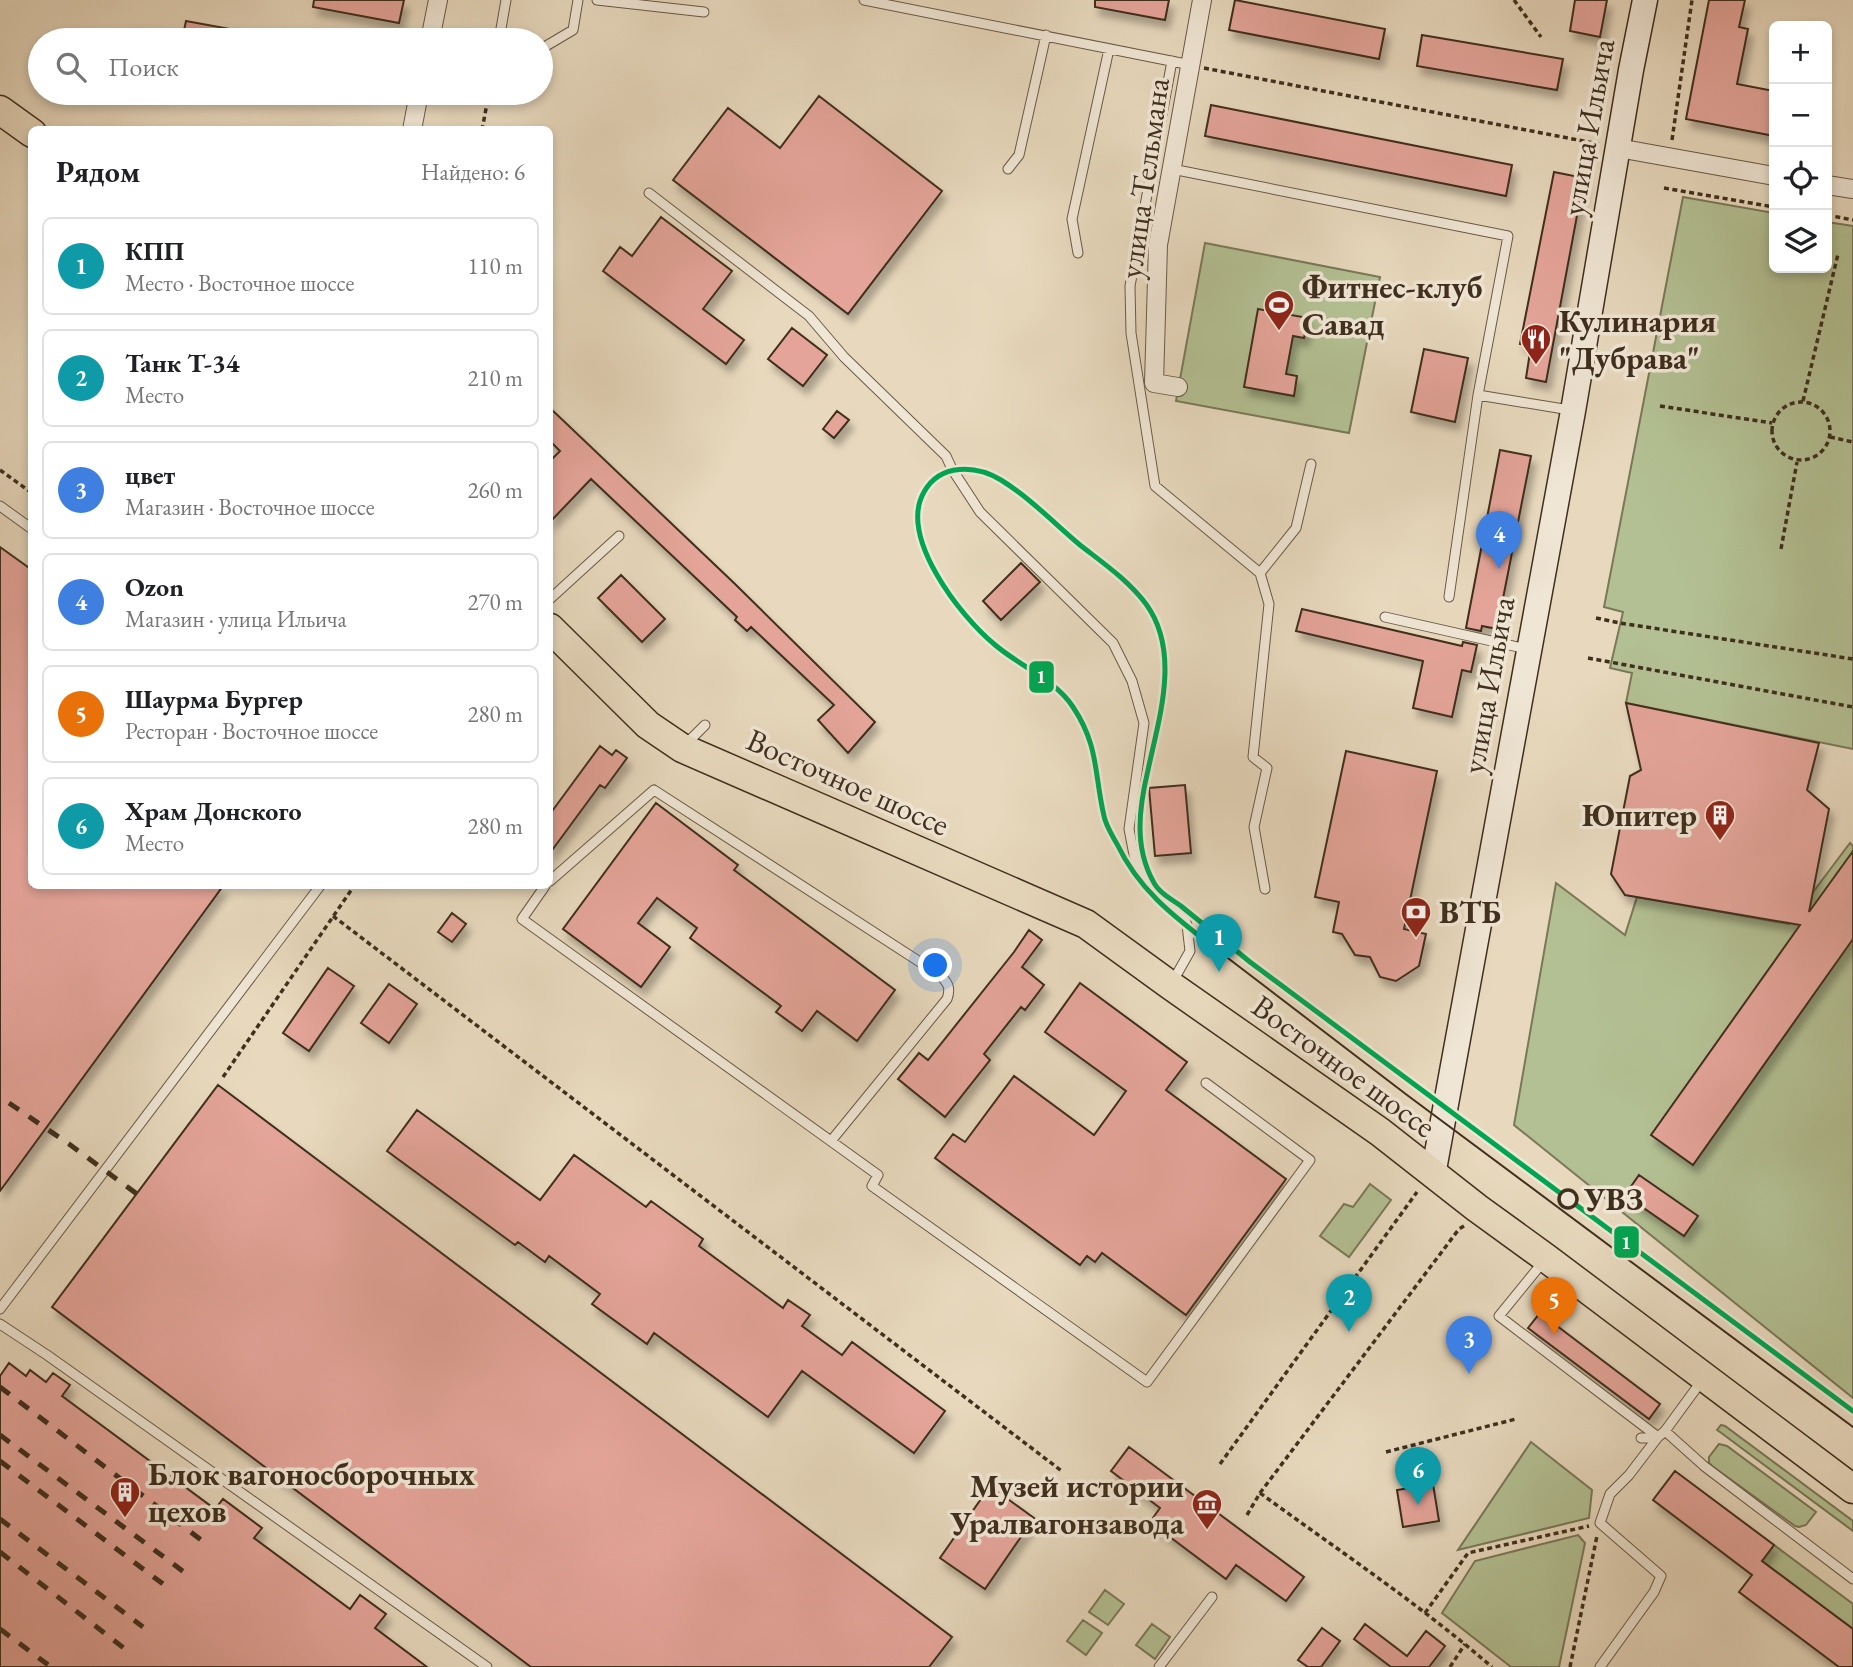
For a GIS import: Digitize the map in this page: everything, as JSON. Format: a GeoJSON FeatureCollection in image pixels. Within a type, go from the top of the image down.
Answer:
{"type":"FeatureCollection","features":[{"type":"Feature","properties":{"kind":"main road"},"geometry":{"type":"LineString","coordinates":[[0,110],[28,131]]}},
{"type":"Feature","properties":{"kind":"main road","name":"Восточное шоссе"},"geometry":{"type":"LineString","coordinates":[[553,631],[648,724],[682,748],[1086,924],[1380,1132],[1425,1183],[1546,1258],[1853,1489]]}},
{"type":"Feature","properties":{"kind":"street"},"geometry":{"type":"LineString","coordinates":[[432,28],[438,0]]}},
{"type":"Feature","properties":{"kind":"street","name":"улица Тельмана"},"geometry":{"type":"LineString","coordinates":[[1178,387],[1154,383],[1158,245],[1202,0]]}},
{"type":"Feature","properties":{"kind":"street","name":"улица Ильича"},"geometry":{"type":"LineString","coordinates":[[1425,1183],[1529,649],[1645,0]]}},
{"type":"Feature","properties":{"kind":"street"},"geometry":{"type":"LineString","coordinates":[[413,126],[417,105]]}},
{"type":"Feature","properties":{"kind":"street"},"geometry":{"type":"LineString","coordinates":[[1618,148],[1769,175]]}},
{"type":"Feature","properties":{"kind":"street"},"geometry":{"type":"LineString","coordinates":[[1832,186],[1853,190]]}},
{"type":"Feature","properties":{"kind":"lane"},"geometry":{"type":"LineString","coordinates":[[501,28],[506,0]]}},
{"type":"Feature","properties":{"kind":"lane"},"geometry":{"type":"LineString","coordinates":[[553,42],[573,30],[578,0]]}},
{"type":"Feature","properties":{"kind":"lane"},"geometry":{"type":"LineString","coordinates":[[597,0],[704,12]]}},
{"type":"Feature","properties":{"kind":"lane"},"geometry":{"type":"LineString","coordinates":[[864,0],[1191,65]]}},
{"type":"Feature","properties":{"kind":"lane"},"geometry":{"type":"LineString","coordinates":[[1007,169],[1019,155],[1046,35]]}},
{"type":"Feature","properties":{"kind":"lane"},"geometry":{"type":"LineString","coordinates":[[1078,253],[1072,219],[1109,48]]}},
{"type":"Feature","properties":{"kind":"lane"},"geometry":{"type":"LineString","coordinates":[[1172,61],[1130,286],[1131,333],[1155,486],[1260,573],[1269,604],[1254,757],[1267,768],[1254,827],[1265,889]]}},
{"type":"Feature","properties":{"kind":"lane"},"geometry":{"type":"LineString","coordinates":[[1172,169],[1508,236],[1478,395],[1449,597]]}},
{"type":"Feature","properties":{"kind":"lane"},"geometry":{"type":"LineString","coordinates":[[649,193],[809,316],[844,357],[946,456],[980,513],[1113,643],[1132,681],[1144,723],[1129,829],[1134,855],[1141,876],[1184,916],[1189,935],[1189,951],[1170,985]]}},
{"type":"Feature","properties":{"kind":"lane"},"geometry":{"type":"LineString","coordinates":[[1478,395],[1573,411]]}},
{"type":"Feature","properties":{"kind":"lane"},"geometry":{"type":"LineString","coordinates":[[1260,573],[1296,528],[1311,464]]}},
{"type":"Feature","properties":{"kind":"lane"},"geometry":{"type":"LineString","coordinates":[[0,506],[28,526]]}},
{"type":"Feature","properties":{"kind":"lane"},"geometry":{"type":"LineString","coordinates":[[553,596],[619,537]]}},
{"type":"Feature","properties":{"kind":"lane"},"geometry":{"type":"LineString","coordinates":[[1385,617],[1529,649]]}},
{"type":"Feature","properties":{"kind":"lane"},"geometry":{"type":"LineString","coordinates":[[682,748],[705,725]]}},
{"type":"Feature","properties":{"kind":"lane"},"geometry":{"type":"LineString","coordinates":[[553,878],[654,790],[940,975],[950,988],[947,999],[831,1141]]}},
{"type":"Feature","properties":{"kind":"lane"},"geometry":{"type":"LineString","coordinates":[[0,1309],[318,889]]}},
{"type":"Feature","properties":{"kind":"lane"},"geometry":{"type":"LineString","coordinates":[[543,889],[522,919],[878,1175],[872,1186],[1147,1382],[1310,1160],[1206,1083]]}},
{"type":"Feature","properties":{"kind":"lane"},"geometry":{"type":"LineString","coordinates":[[1546,1258],[1497,1318],[1661,1434],[1853,1580]]}},
{"type":"Feature","properties":{"kind":"lane"},"geometry":{"type":"LineString","coordinates":[[0,1324],[487,1667]]}},
{"type":"Feature","properties":{"kind":"lane"},"geometry":{"type":"LineString","coordinates":[[1600,1667],[1654,1592],[1661,1576],[1600,1523],[1610,1494],[1629,1475],[1704,1378]]}},
{"type":"Feature","properties":{"kind":"lane"},"geometry":{"type":"LineString","coordinates":[[1641,1438],[1661,1434]]}},
{"type":"Feature","properties":{"kind":"lane"},"geometry":{"type":"LineString","coordinates":[[1159,1667],[1212,1597]]}},
{"type":"Feature","properties":{"kind":"path"},"geometry":{"type":"LineString","coordinates":[[1514,0],[1541,37]]}},
{"type":"Feature","properties":{"kind":"path"},"geometry":{"type":"LineString","coordinates":[[1669,157],[1692,0]]}},
{"type":"Feature","properties":{"kind":"path"},"geometry":{"type":"LineString","coordinates":[[1191,65],[1618,148]]}},
{"type":"Feature","properties":{"kind":"path"},"geometry":{"type":"LineString","coordinates":[[483,126],[487,105]]}},
{"type":"Feature","properties":{"kind":"path"},"geometry":{"type":"LineString","coordinates":[[1664,188],[1769,206]]}},
{"type":"Feature","properties":{"kind":"path"},"geometry":{"type":"LineString","coordinates":[[1832,216],[1853,220]]}},
{"type":"Feature","properties":{"kind":"path"},"geometry":{"type":"LineString","coordinates":[[1803,401],[1839,254]]}},
{"type":"Feature","properties":{"kind":"path"},"geometry":{"type":"LineString","coordinates":[[1803,401],[1821,409],[1830,427],[1830,437],[1827,446],[1815,457],[1798,461],[1780,452],[1771,434],[1776,414],[1793,402],[1803,401]]}},
{"type":"Feature","properties":{"kind":"path"},"geometry":{"type":"LineString","coordinates":[[1660,406],[1772,424]]}},
{"type":"Feature","properties":{"kind":"path"},"geometry":{"type":"LineString","coordinates":[[1830,437],[1853,442]]}},
{"type":"Feature","properties":{"kind":"path"},"geometry":{"type":"LineString","coordinates":[[1781,549],[1798,461]]}},
{"type":"Feature","properties":{"kind":"path"},"geometry":{"type":"LineString","coordinates":[[0,470],[28,491]]}},
{"type":"Feature","properties":{"kind":"path"},"geometry":{"type":"LineString","coordinates":[[1596,618],[1853,659]]}},
{"type":"Feature","properties":{"kind":"path"},"geometry":{"type":"LineString","coordinates":[[1588,658],[1853,708]]}},
{"type":"Feature","properties":{"kind":"path"},"geometry":{"type":"LineString","coordinates":[[223,1077],[352,889]]}},
{"type":"Feature","properties":{"kind":"path"},"geometry":{"type":"LineString","coordinates":[[333,916],[1063,1472]]}},
{"type":"Feature","properties":{"kind":"path"},"geometry":{"type":"LineString","coordinates":[[1220,1464],[1425,1183]]}},
{"type":"Feature","properties":{"kind":"path"},"geometry":{"type":"LineString","coordinates":[[1247,1516],[1260,1493],[1459,1229],[1464,1226]]}},
{"type":"Feature","properties":{"kind":"path"},"geometry":{"type":"LineString","coordinates":[[1386,1452],[1516,1419]]}},
{"type":"Feature","properties":{"kind":"path"},"geometry":{"type":"LineString","coordinates":[[1260,1493],[1425,1613],[1492,1667]]}},
{"type":"Feature","properties":{"kind":"path"},"geometry":{"type":"LineString","coordinates":[[1425,1613],[1468,1553],[1600,1523],[1570,1667]]}},
{"type":"Feature","properties":{"kind":"path"},"geometry":{"type":"LineString","coordinates":[[1450,1667],[1465,1644]]}},
{"type":"Feature","properties":{"kind":"green space"},"geometry":{"type":"Polygon","coordinates":[[[1683,197],[1769,212],[1769,273],[1832,273],[1832,223],[1853,226],[1853,749],[1626,703],[1632,673],[1610,668],[1623,612],[1604,607],[1683,197]]]}},
{"type":"Feature","properties":{"kind":"green space","name":"Фитнес-клуб Савад"},"geometry":{"type":"Polygon","coordinates":[[[1205,243],[1380,277],[1349,433],[1176,401],[1205,243]]]}},
{"type":"Feature","properties":{"kind":"green space"},"geometry":{"type":"Polygon","coordinates":[[[1850,843],[1853,846],[1853,1398],[1514,1125],[1556,883],[1625,935],[1637,897],[1789,924],[1850,843]]]}},
{"type":"Feature","properties":{"kind":"green space"},"geometry":{"type":"Polygon","coordinates":[[[1370,1184],[1391,1200],[1349,1257],[1320,1236],[1344,1204],[1353,1207],[1370,1184]]]}},
{"type":"Feature","properties":{"kind":"green space"},"geometry":{"type":"Polygon","coordinates":[[[1721,1425],[1853,1521],[1853,1531],[1717,1430],[1721,1425]]]}},
{"type":"Feature","properties":{"kind":"green space"},"geometry":{"type":"Polygon","coordinates":[[[1531,1442],[1592,1490],[1589,1518],[1458,1550],[1531,1442]]]}},
{"type":"Feature","properties":{"kind":"green space"},"geometry":{"type":"Polygon","coordinates":[[[1719,1444],[1727,1446],[1816,1512],[1806,1525],[1795,1526],[1712,1466],[1709,1457],[1719,1444]]]}},
{"type":"Feature","properties":{"kind":"green space"},"geometry":{"type":"Polygon","coordinates":[[[1578,1535],[1585,1543],[1559,1667],[1511,1667],[1442,1613],[1475,1561],[1578,1535]]]}},
{"type":"Feature","properties":{"kind":"green space"},"geometry":{"type":"Polygon","coordinates":[[[1774,1545],[1853,1604],[1853,1629],[1762,1561],[1774,1545]]]}},
{"type":"Feature","properties":{"kind":"green space"},"geometry":{"type":"Polygon","coordinates":[[[1105,1590],[1124,1604],[1108,1625],[1089,1612],[1105,1590]]]}},
{"type":"Feature","properties":{"kind":"green space"},"geometry":{"type":"Polygon","coordinates":[[[1083,1620],[1102,1633],[1086,1655],[1067,1641],[1083,1620]]]}},
{"type":"Feature","properties":{"kind":"green space"},"geometry":{"type":"Polygon","coordinates":[[[1152,1624],[1170,1637],[1155,1659],[1136,1645],[1152,1624]]]}},
{"type":"Feature","properties":{"kind":"building"},"geometry":{"type":"Polygon","coordinates":[[[314,0],[404,0],[399,23],[313,7],[314,0]]]}},
{"type":"Feature","properties":{"kind":"building"},"geometry":{"type":"Polygon","coordinates":[[[1095,0],[1169,0],[1165,20],[1095,7],[1095,0]]]}},
{"type":"Feature","properties":{"kind":"building"},"geometry":{"type":"Polygon","coordinates":[[[1235,0],[1385,29],[1379,59],[1229,30],[1235,0]]]}},
{"type":"Feature","properties":{"kind":"building"},"geometry":{"type":"Polygon","coordinates":[[[1575,0],[1607,0],[1600,37],[1570,31],[1575,0]]]}},
{"type":"Feature","properties":{"kind":"building"},"geometry":{"type":"Polygon","coordinates":[[[1709,0],[1745,0],[1739,27],[1748,29],[1737,84],[1769,90],[1769,135],[1686,119],[1709,0]]]}},
{"type":"Feature","properties":{"kind":"building"},"geometry":{"type":"Polygon","coordinates":[[[186,21],[224,28],[185,28],[186,21]]]}},
{"type":"Feature","properties":{"kind":"building"},"geometry":{"type":"Polygon","coordinates":[[[1422,35],[1563,59],[1557,90],[1417,66],[1422,35]]]}},
{"type":"Feature","properties":{"kind":"building"},"geometry":{"type":"Polygon","coordinates":[[[819,96],[942,191],[848,314],[673,180],[728,108],[780,148],[819,96]]]}},
{"type":"Feature","properties":{"kind":"building"},"geometry":{"type":"Polygon","coordinates":[[[1211,105],[1512,165],[1506,196],[1205,136],[1211,105]]]}},
{"type":"Feature","properties":{"kind":"building"},"geometry":{"type":"Polygon","coordinates":[[[1554,172],[1584,178],[1546,382],[1526,378],[1531,346],[1520,344],[1554,172]]]}},
{"type":"Feature","properties":{"kind":"building"},"geometry":{"type":"Polygon","coordinates":[[[661,217],[732,271],[703,309],[744,340],[726,364],[603,271],[620,247],[632,256],[661,217]]]}},
{"type":"Feature","properties":{"kind":"building"},"geometry":{"type":"Polygon","coordinates":[[[1258,309],[1308,318],[1304,338],[1293,336],[1286,374],[1297,376],[1294,396],[1244,387],[1258,309]]]}},
{"type":"Feature","properties":{"kind":"building"},"geometry":{"type":"Polygon","coordinates":[[[792,328],[827,355],[803,386],[768,359],[792,328]]]}},
{"type":"Feature","properties":{"kind":"building"},"geometry":{"type":"Polygon","coordinates":[[[1424,349],[1468,358],[1455,422],[1411,412],[1424,349]]]}},
{"type":"Feature","properties":{"kind":"building"},"geometry":{"type":"Polygon","coordinates":[[[553,411],[875,722],[848,753],[818,720],[834,705],[751,627],[747,631],[735,620],[737,617],[591,479],[553,519],[553,458],[560,451],[553,444],[553,411]]]}},
{"type":"Feature","properties":{"kind":"building"},"geometry":{"type":"Polygon","coordinates":[[[837,411],[849,420],[834,438],[823,429],[837,411]]]}},
{"type":"Feature","properties":{"kind":"building"},"geometry":{"type":"Polygon","coordinates":[[[1500,450],[1531,456],[1497,629],[1482,626],[1481,631],[1466,628],[1500,450]]]}},
{"type":"Feature","properties":{"kind":"building"},"geometry":{"type":"Polygon","coordinates":[[[0,547],[28,567],[28,889],[221,889],[0,1191],[0,547]]]}},
{"type":"Feature","properties":{"kind":"building"},"geometry":{"type":"Polygon","coordinates":[[[1021,563],[1040,582],[1001,620],[983,601],[1021,563]]]}},
{"type":"Feature","properties":{"kind":"building"},"geometry":{"type":"Polygon","coordinates":[[[621,575],[665,619],[642,642],[598,598],[621,575]]]}},
{"type":"Feature","properties":{"kind":"building"},"geometry":{"type":"Polygon","coordinates":[[[1302,609],[1462,646],[1463,642],[1477,645],[1471,672],[1462,670],[1452,717],[1413,708],[1423,661],[1296,631],[1302,609]]]}},
{"type":"Feature","properties":{"kind":"building","name":"Юпитер"},"geometry":{"type":"Polygon","coordinates":[[[1626,703],[1819,743],[1807,790],[1829,809],[1809,912],[1853,851],[1853,939],[1693,1165],[1651,1135],[1800,925],[1625,895],[1611,874],[1630,776],[1641,770],[1626,703]]]}},
{"type":"Feature","properties":{"kind":"building"},"geometry":{"type":"Polygon","coordinates":[[[600,746],[612,755],[616,750],[627,758],[605,788],[600,785],[553,849],[553,810],[600,746]]]}},
{"type":"Feature","properties":{"kind":"building"},"geometry":{"type":"Polygon","coordinates":[[[1346,751],[1437,771],[1404,929],[1426,934],[1419,966],[1396,981],[1380,977],[1370,957],[1355,955],[1342,934],[1333,932],[1339,902],[1315,897],[1346,751]]]}},
{"type":"Feature","properties":{"kind":"building"},"geometry":{"type":"Polygon","coordinates":[[[1185,785],[1191,853],[1155,856],[1149,788],[1185,785]]]}},
{"type":"Feature","properties":{"kind":"building"},"geometry":{"type":"Polygon","coordinates":[[[656,803],[738,865],[734,870],[895,990],[857,1041],[817,1011],[802,1031],[776,1012],[781,1006],[690,938],[697,928],[657,898],[638,923],[670,947],[641,987],[563,929],[656,803]]]}},
{"type":"Feature","properties":{"kind":"building"},"geometry":{"type":"Polygon","coordinates":[[[452,913],[466,924],[452,942],[438,932],[452,913]]]}},
{"type":"Feature","properties":{"kind":"building"},"geometry":{"type":"Polygon","coordinates":[[[1029,930],[1042,940],[1022,967],[1044,985],[1025,1010],[1021,1007],[984,1054],[990,1060],[945,1117],[898,1079],[919,1053],[928,1060],[1029,930]]]}},
{"type":"Feature","properties":{"kind":"building"},"geometry":{"type":"Polygon","coordinates":[[[328,968],[354,986],[309,1051],[283,1033],[328,968]]]}},
{"type":"Feature","properties":{"kind":"building"},"geometry":{"type":"Polygon","coordinates":[[[1080,983],[1187,1062],[1166,1090],[1286,1179],[1186,1315],[1102,1253],[1095,1262],[1087,1256],[1080,1265],[935,1158],[953,1134],[965,1142],[1014,1076],[1094,1135],[1126,1091],[1045,1032],[1080,983]]]}},
{"type":"Feature","properties":{"kind":"building"},"geometry":{"type":"Polygon","coordinates":[[[389,984],[417,1004],[389,1043],[361,1023],[389,984]]]}},
{"type":"Feature","properties":{"kind":"building"},"geometry":{"type":"Polygon","coordinates":[[[218,1085],[952,1637],[929,1667],[531,1667],[52,1307],[218,1085]]]}},
{"type":"Feature","properties":{"kind":"building"},"geometry":{"type":"Polygon","coordinates":[[[417,1110],[540,1200],[574,1155],[646,1207],[651,1201],[703,1239],[699,1246],[783,1308],[788,1300],[810,1315],[802,1326],[842,1355],[852,1342],[945,1411],[914,1453],[802,1371],[768,1417],[654,1333],[647,1344],[592,1304],[600,1294],[549,1256],[545,1262],[518,1242],[515,1245],[387,1151],[417,1110]]]}},
{"type":"Feature","properties":{"kind":"building"},"geometry":{"type":"Polygon","coordinates":[[[1639,1175],[1698,1216],[1684,1236],[1625,1195],[1639,1175]]]}},
{"type":"Feature","properties":{"kind":"building"},"geometry":{"type":"Polygon","coordinates":[[[1540,1313],[1660,1404],[1649,1419],[1528,1328],[1540,1313]]]}},
{"type":"Feature","properties":{"kind":"building","name":"Блок вагоносборочных цехов"},"geometry":{"type":"Polygon","coordinates":[[[9,1363],[26,1376],[30,1370],[46,1382],[53,1373],[70,1385],[62,1396],[215,1509],[223,1499],[262,1528],[254,1538],[350,1609],[360,1595],[386,1614],[375,1628],[427,1667],[0,1667],[0,1376],[9,1363]]]}},
{"type":"Feature","properties":{"kind":"building"},"geometry":{"type":"Polygon","coordinates":[[[1129,1447],[1304,1577],[1286,1601],[1236,1565],[1226,1579],[1150,1522],[1160,1508],[1111,1471],[1129,1447]]]}},
{"type":"Feature","properties":{"kind":"building"},"geometry":{"type":"Polygon","coordinates":[[[1675,1471],[1774,1545],[1762,1561],[1853,1629],[1853,1667],[1839,1667],[1739,1592],[1752,1575],[1653,1500],[1675,1471]]]}},
{"type":"Feature","properties":{"kind":"building"},"geometry":{"type":"Polygon","coordinates":[[[1433,1484],[1439,1521],[1403,1527],[1397,1490],[1433,1484]]]}},
{"type":"Feature","properties":{"kind":"building"},"geometry":{"type":"Polygon","coordinates":[[[990,1486],[1034,1518],[985,1589],[940,1558],[990,1486]]]}},
{"type":"Feature","properties":{"kind":"building"},"geometry":{"type":"Polygon","coordinates":[[[1365,1624],[1407,1656],[1426,1631],[1445,1646],[1429,1667],[1391,1667],[1354,1639],[1365,1624]]]}},
{"type":"Feature","properties":{"kind":"building"},"geometry":{"type":"Polygon","coordinates":[[[1322,1628],[1340,1641],[1321,1667],[1308,1667],[1298,1660],[1322,1628]]]}},
{"type":"Feature","properties":{"kind":"tram line"},"geometry":{"type":"LineString","coordinates":[[1216,949],[1407,1095],[1853,1427]]}},
{"type":"Feature","properties":{"kind":"railway"},"geometry":{"type":"LineString","coordinates":[[9,1103],[137,1194]]}},
{"type":"Feature","properties":{"kind":"railway"},"geometry":{"type":"LineString","coordinates":[[0,1387],[205,1543]]}},
{"type":"Feature","properties":{"kind":"railway"},"geometry":{"type":"LineString","coordinates":[[0,1435],[184,1572]]}},
{"type":"Feature","properties":{"kind":"railway"},"geometry":{"type":"LineString","coordinates":[[0,1461],[171,1590]]}},
{"type":"Feature","properties":{"kind":"railway"},"geometry":{"type":"LineString","coordinates":[[0,1519],[143,1627]]}},
{"type":"Feature","properties":{"kind":"railway"},"geometry":{"type":"LineString","coordinates":[[0,1552],[125,1649]]}},
{"type":"Feature","properties":{"kind":"railway"},"geometry":{"type":"LineString","coordinates":[[0,1629],[51,1667]]}},
{"type":"Feature","properties":{"kind":"transit line","name":"1"},"geometry":{"type":"LineString","coordinates":[[1216,949],[1160,903],[1126,861],[1106,823],[1092,747],[1073,707],[1057,688],[980,632],[950,596],[937,575],[919,531],[918,510],[924,492],[939,476],[959,470],[981,471],[1012,487],[1139,595],[1157,623],[1163,643],[1164,686],[1142,798],[1140,827],[1147,868],[1158,889],[1250,962],[1853,1411]]}},
{"type":"Feature","properties":{"kind":"place","name":"Фитнес-клуб Савад"},"geometry":{"type":"Point","coordinates":[1279,332]}},
{"type":"Feature","properties":{"kind":"place","name":"Кулинария \"Дубрава\""},"geometry":{"type":"Point","coordinates":[1536,366]}},
{"type":"Feature","properties":{"kind":"place","name":"Ozon"},"geometry":{"type":"Point","coordinates":[1499,569]}},
{"type":"Feature","properties":{"kind":"place","name":"Юпитер"},"geometry":{"type":"Point","coordinates":[1720,842]}},
{"type":"Feature","properties":{"kind":"place","name":"ВТБ"},"geometry":{"type":"Point","coordinates":[1416,939]}},
{"type":"Feature","properties":{"kind":"place","name":"КПП"},"geometry":{"type":"Point","coordinates":[1219,972]}},
{"type":"Feature","properties":{"kind":"place","name":"УВЗ"},"geometry":{"type":"Point","coordinates":[1568,1199]}},
{"type":"Feature","properties":{"kind":"place","name":"Танк Т-34"},"geometry":{"type":"Point","coordinates":[1349,1332]}},
{"type":"Feature","properties":{"kind":"place","name":"Шаурма Бургер"},"geometry":{"type":"Point","coordinates":[1554,1335]}},
{"type":"Feature","properties":{"kind":"place","name":"цвет"},"geometry":{"type":"Point","coordinates":[1469,1374]}},
{"type":"Feature","properties":{"kind":"place","name":"Храм Донского"},"geometry":{"type":"Point","coordinates":[1418,1505]}},
{"type":"Feature","properties":{"kind":"place","name":"Блок вагоносборочных цехов"},"geometry":{"type":"Point","coordinates":[125,1519]}},
{"type":"Feature","properties":{"kind":"place","name":"Музей истории Уралвагонзавода"},"geometry":{"type":"Point","coordinates":[1207,1531]}}]}
